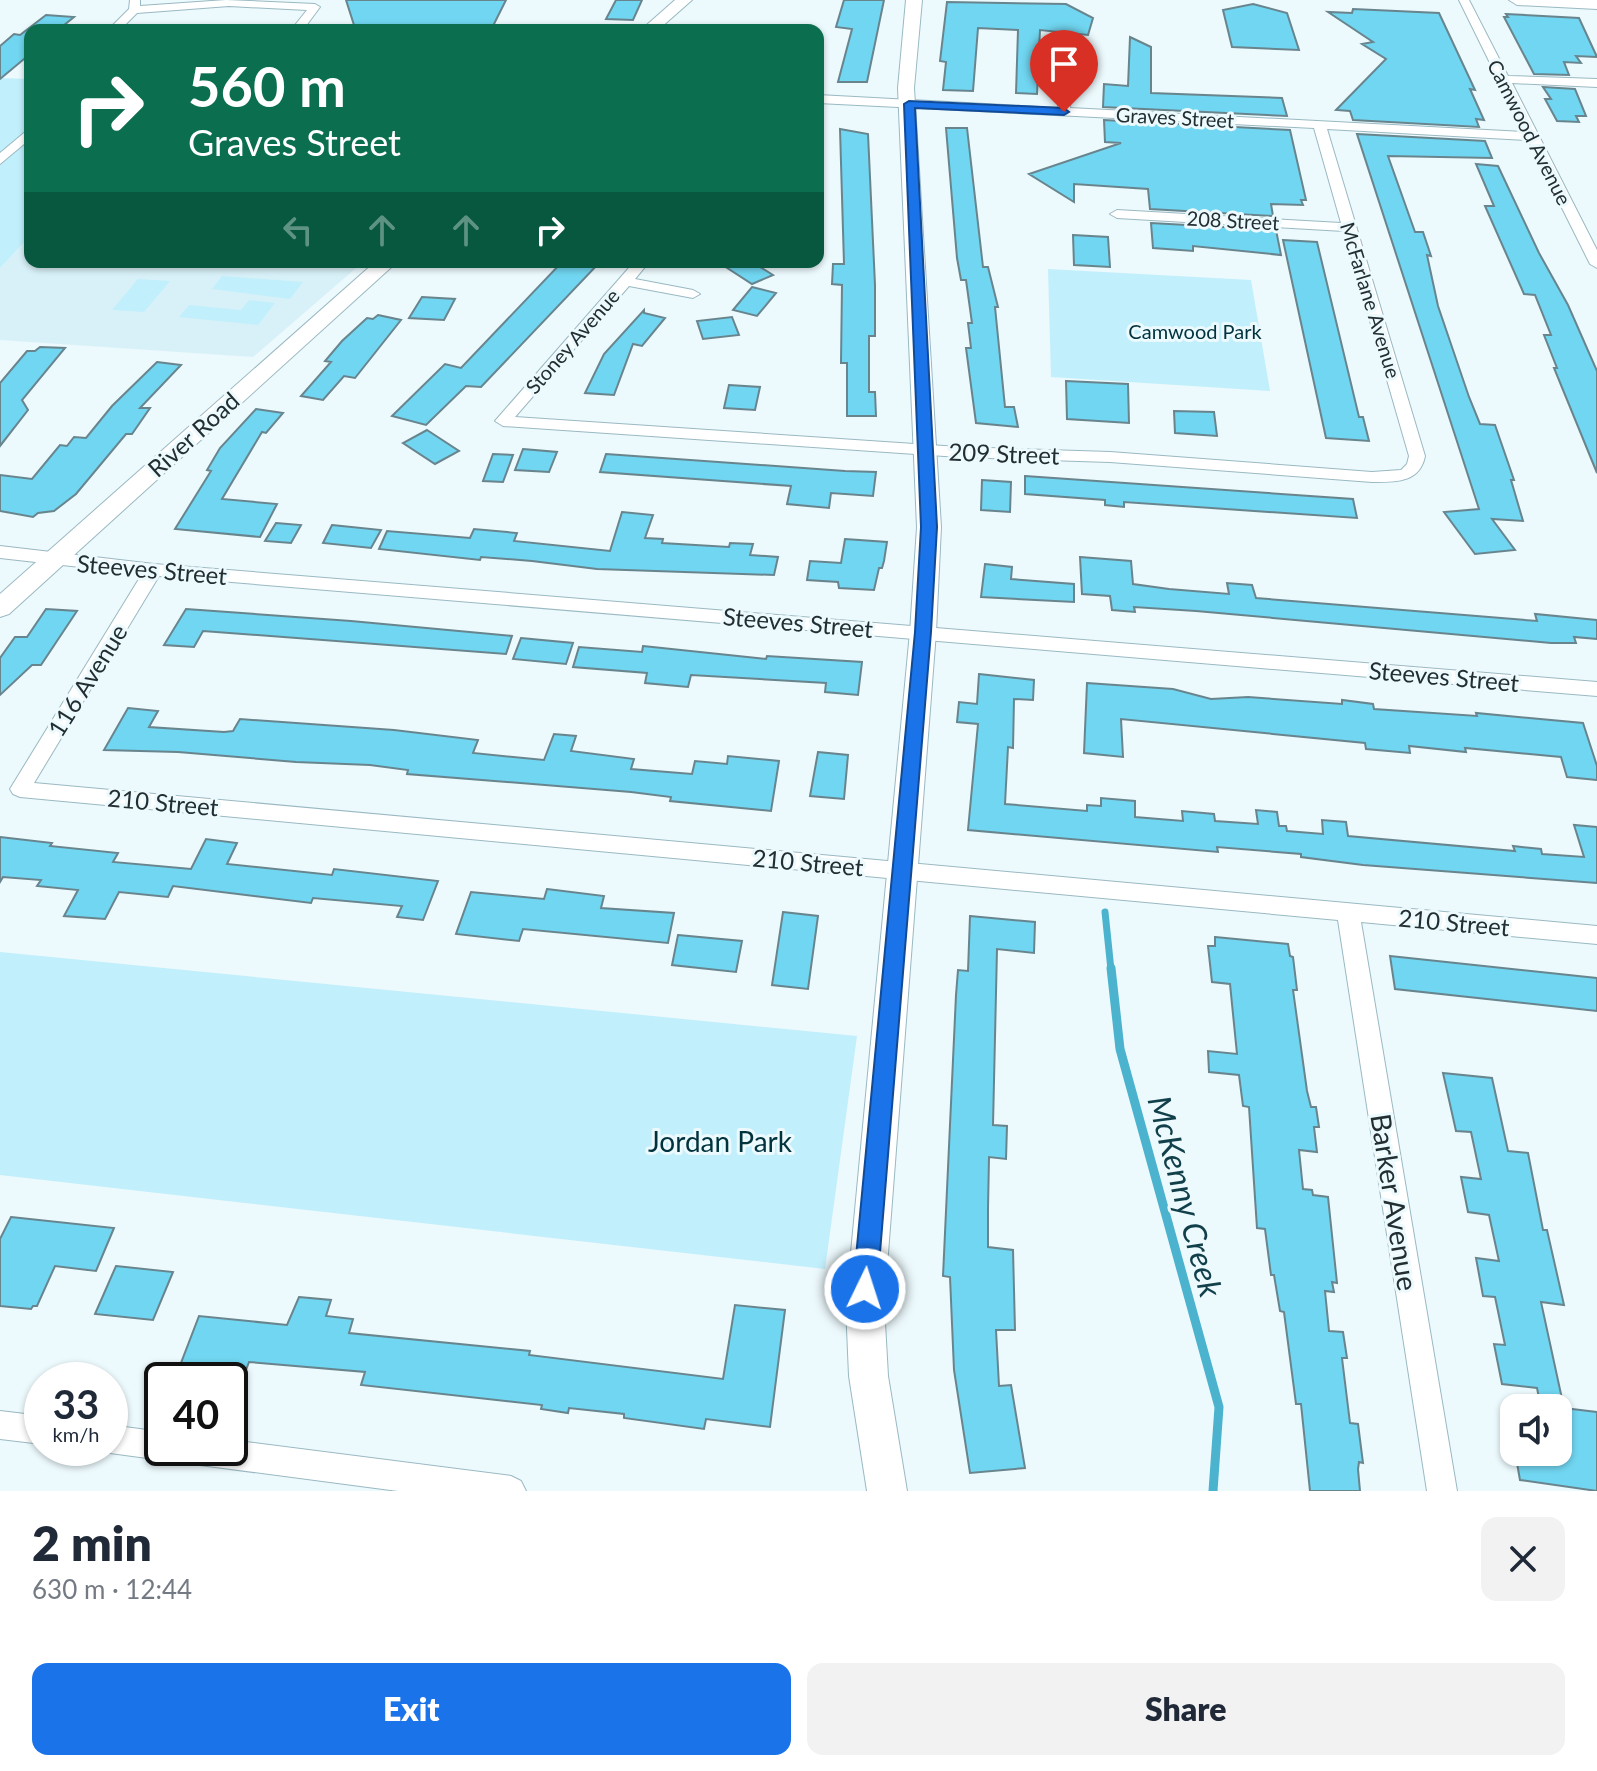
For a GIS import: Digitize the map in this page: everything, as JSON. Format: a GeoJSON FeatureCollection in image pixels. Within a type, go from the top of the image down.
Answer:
{"type":"FeatureCollection","features":[{"type":"Feature","properties":{"kind":"street"},"geometry":{"type":"LineString","coordinates":[[656,24],[684,0]]}},
{"type":"Feature","properties":{"kind":"street"},"geometry":{"type":"LineString","coordinates":[[887,1491],[869,1398],[864,1351],[865,1305],[923,632],[929,527],[907,66],[914,0]]}},
{"type":"Feature","properties":{"kind":"street","name":"Camwood Avenue"},"geometry":{"type":"LineString","coordinates":[[1464,0],[1597,264]]}},
{"type":"Feature","properties":{"kind":"street"},"geometry":{"type":"LineString","coordinates":[[1517,0],[1597,4]]}},
{"type":"Feature","properties":{"kind":"street"},"geometry":{"type":"LineString","coordinates":[[119,24],[134,5],[229,3],[315,7],[302,24]]}},
{"type":"Feature","properties":{"kind":"street"},"geometry":{"type":"LineString","coordinates":[[1064,112],[1067,65],[1079,43]]}},
{"type":"Feature","properties":{"kind":"street"},"geometry":{"type":"LineString","coordinates":[[1503,79],[1597,83]]}},
{"type":"Feature","properties":{"kind":"street","name":"Graves Street"},"geometry":{"type":"LineString","coordinates":[[824,99],[1532,136]]}},
{"type":"Feature","properties":{"kind":"street","name":"McFarlane Avenue"},"geometry":{"type":"LineString","coordinates":[[1319,124],[1417,456],[1417,466],[1410,473]]}},
{"type":"Feature","properties":{"kind":"street"},"geometry":{"type":"LineString","coordinates":[[0,160],[24,138]]}},
{"type":"Feature","properties":{"kind":"street","name":"208 Street"},"geometry":{"type":"LineString","coordinates":[[1117,214],[1349,227]]}},
{"type":"Feature","properties":{"kind":"street","name":"River Road"},"geometry":{"type":"LineString","coordinates":[[0,608],[380,268]]}},
{"type":"Feature","properties":{"kind":"street","name":"Stoney Avenue"},"geometry":{"type":"LineString","coordinates":[[503,421],[637,268]]}},
{"type":"Feature","properties":{"kind":"street"},"geometry":{"type":"LineString","coordinates":[[625,281],[693,294]]}},
{"type":"Feature","properties":{"kind":"street","name":"209 Street"},"geometry":{"type":"LineString","coordinates":[[503,421],[926,450],[1110,457],[1372,477],[1395,477],[1410,473]]}},
{"type":"Feature","properties":{"kind":"street","name":"Steeves Street"},"geometry":{"type":"LineString","coordinates":[[0,552],[154,570],[1597,689]]}},
{"type":"Feature","properties":{"kind":"street","name":"116 Avenue"},"geometry":{"type":"LineString","coordinates":[[20,789],[154,570]]}},
{"type":"Feature","properties":{"kind":"street","name":"210 Street"},"geometry":{"type":"LineString","coordinates":[[20,789],[1597,935]]}},
{"type":"Feature","properties":{"kind":"street","name":"Barker Avenue"},"geometry":{"type":"LineString","coordinates":[[1348,912],[1442,1491]]}},
{"type":"Feature","properties":{"kind":"street"},"geometry":{"type":"LineString","coordinates":[[0,1425],[24,1428]]}},
{"type":"Feature","properties":{"kind":"street"},"geometry":{"type":"LineString","coordinates":[[248,1457],[497,1490]]}},
{"type":"Feature","properties":{"kind":"shaded area"},"geometry":{"type":"Polygon","coordinates":[[[24,242],[24,268],[356,268],[253,357],[0,340],[0,268],[24,242]]]}},
{"type":"Feature","properties":{"kind":"green space"},"geometry":{"type":"Polygon","coordinates":[[[0,78],[24,79],[24,242],[0,268],[0,78]]]}},
{"type":"Feature","properties":{"kind":"green space","name":"Camwood Park"},"geometry":{"type":"Polygon","coordinates":[[[1048,269],[1251,280],[1270,391],[1051,377],[1048,269]]]}},
{"type":"Feature","properties":{"kind":"green space"},"geometry":{"type":"Polygon","coordinates":[[[222,276],[303,282],[290,299],[212,289],[222,276]]]}},
{"type":"Feature","properties":{"kind":"green space"},"geometry":{"type":"Polygon","coordinates":[[[138,279],[170,281],[144,312],[112,310],[138,279]]]}},
{"type":"Feature","properties":{"kind":"green space"},"geometry":{"type":"Polygon","coordinates":[[[249,300],[275,303],[258,325],[179,317],[189,305],[241,310],[249,300]]]}},
{"type":"Feature","properties":{"kind":"green space","name":"Jordan Park"},"geometry":{"type":"Polygon","coordinates":[[[0,952],[857,1036],[825,1269],[0,1175],[0,952]]]}},
{"type":"Feature","properties":{"kind":"building"},"geometry":{"type":"Polygon","coordinates":[[[346,0],[506,0],[494,24],[354,24],[346,0]]]}},
{"type":"Feature","properties":{"kind":"building"},"geometry":{"type":"Polygon","coordinates":[[[616,0],[642,0],[633,20],[606,19],[616,0]]]}},
{"type":"Feature","properties":{"kind":"building"},"geometry":{"type":"Polygon","coordinates":[[[844,0],[884,0],[867,82],[838,82],[852,29],[836,27],[844,0]]]}},
{"type":"Feature","properties":{"kind":"building"},"geometry":{"type":"Polygon","coordinates":[[[947,2],[1066,4],[1093,18],[1088,35],[1040,30],[1037,94],[1016,93],[1018,30],[978,28],[973,91],[943,90],[946,62],[940,61],[947,2]]]}},
{"type":"Feature","properties":{"kind":"building"},"geometry":{"type":"Polygon","coordinates":[[[1253,4],[1287,13],[1299,50],[1232,47],[1223,10],[1253,4]]]}},
{"type":"Feature","properties":{"kind":"building"},"geometry":{"type":"Polygon","coordinates":[[[1353,9],[1439,13],[1475,90],[1470,89],[1484,120],[1476,119],[1479,127],[1353,120],[1350,111],[1336,110],[1386,59],[1362,44],[1373,42],[1328,12],[1352,13],[1353,9]]]}},
{"type":"Feature","properties":{"kind":"building"},"geometry":{"type":"Polygon","coordinates":[[[1506,14],[1579,18],[1597,57],[1576,56],[1581,63],[1564,62],[1569,75],[1534,74],[1504,17],[1508,17],[1506,14]]]}},
{"type":"Feature","properties":{"kind":"building"},"geometry":{"type":"Polygon","coordinates":[[[46,15],[74,17],[65,24],[34,24],[46,15]]]}},
{"type":"Feature","properties":{"kind":"building"},"geometry":{"type":"Polygon","coordinates":[[[24,32],[24,59],[0,79],[0,46],[14,34],[24,32]]]}},
{"type":"Feature","properties":{"kind":"building"},"geometry":{"type":"Polygon","coordinates":[[[1130,37],[1151,47],[1151,93],[1282,98],[1287,116],[1103,107],[1104,84],[1128,86],[1130,37]]]}},
{"type":"Feature","properties":{"kind":"building"},"geometry":{"type":"Polygon","coordinates":[[[1543,87],[1575,89],[1586,116],[1576,116],[1579,122],[1557,121],[1545,99],[1551,99],[1543,87]]]}},
{"type":"Feature","properties":{"kind":"building"},"geometry":{"type":"Polygon","coordinates":[[[1104,120],[1290,130],[1306,200],[1301,200],[1303,205],[1271,204],[1273,216],[1150,209],[1148,189],[1074,184],[1074,202],[1029,174],[1121,143],[1105,142],[1104,120]]]}},
{"type":"Feature","properties":{"kind":"building"},"geometry":{"type":"Polygon","coordinates":[[[946,128],[967,128],[983,267],[988,267],[998,307],[995,307],[1005,407],[1014,407],[1018,427],[976,423],[966,348],[971,348],[968,323],[972,323],[966,280],[961,280],[957,258],[946,128]]]}},
{"type":"Feature","properties":{"kind":"building"},"geometry":{"type":"Polygon","coordinates":[[[840,129],[868,134],[875,285],[875,336],[869,336],[869,392],[875,392],[876,416],[847,416],[847,363],[841,363],[842,285],[832,284],[833,264],[844,264],[840,129]]]}},
{"type":"Feature","properties":{"kind":"building"},"geometry":{"type":"Polygon","coordinates":[[[1357,134],[1485,141],[1492,158],[1388,156],[1415,232],[1423,232],[1431,256],[1427,255],[1438,306],[1469,397],[1480,424],[1495,425],[1514,480],[1511,480],[1523,521],[1492,519],[1515,550],[1475,554],[1444,512],[1479,509],[1357,134]]]}},
{"type":"Feature","properties":{"kind":"building"},"geometry":{"type":"Polygon","coordinates":[[[1476,164],[1498,166],[1539,253],[1568,305],[1597,371],[1597,473],[1554,368],[1557,368],[1544,335],[1551,335],[1535,295],[1524,294],[1485,206],[1494,206],[1476,164]]]}},
{"type":"Feature","properties":{"kind":"building"},"geometry":{"type":"Polygon","coordinates":[[[1151,223],[1276,230],[1281,255],[1193,246],[1193,251],[1153,248],[1151,223]]]}},
{"type":"Feature","properties":{"kind":"building"},"geometry":{"type":"Polygon","coordinates":[[[1073,235],[1108,237],[1110,267],[1074,265],[1073,235]]]}},
{"type":"Feature","properties":{"kind":"building"},"geometry":{"type":"Polygon","coordinates":[[[1283,240],[1317,242],[1359,417],[1363,417],[1369,441],[1326,438],[1283,240]]]}},
{"type":"Feature","properties":{"kind":"building"},"geometry":{"type":"Polygon","coordinates":[[[556,268],[594,268],[481,387],[466,386],[426,425],[392,416],[445,364],[461,368],[556,268]]]}},
{"type":"Feature","properties":{"kind":"building"},"geometry":{"type":"Polygon","coordinates":[[[727,268],[762,268],[773,275],[752,284],[727,268]]]}},
{"type":"Feature","properties":{"kind":"building"},"geometry":{"type":"Polygon","coordinates":[[[752,287],[776,293],[757,316],[733,310],[752,287]]]}},
{"type":"Feature","properties":{"kind":"building"},"geometry":{"type":"Polygon","coordinates":[[[422,297],[455,299],[444,320],[409,318],[422,297]]]}},
{"type":"Feature","properties":{"kind":"building"},"geometry":{"type":"Polygon","coordinates":[[[644,310],[644,313],[665,318],[642,346],[633,344],[614,395],[585,393],[604,354],[644,310]]]}},
{"type":"Feature","properties":{"kind":"building"},"geometry":{"type":"Polygon","coordinates":[[[378,315],[401,320],[355,378],[344,376],[323,400],[301,396],[331,362],[325,361],[342,341],[367,318],[373,319],[378,315]]]}},
{"type":"Feature","properties":{"kind":"building"},"geometry":{"type":"Polygon","coordinates":[[[732,317],[739,335],[703,339],[697,321],[732,317]]]}},
{"type":"Feature","properties":{"kind":"building"},"geometry":{"type":"Polygon","coordinates":[[[40,347],[65,348],[22,400],[28,410],[0,446],[0,383],[27,351],[40,347]]]}},
{"type":"Feature","properties":{"kind":"building"},"geometry":{"type":"Polygon","coordinates":[[[157,362],[181,365],[140,408],[150,408],[132,434],[126,434],[76,494],[54,511],[38,513],[33,517],[0,511],[0,475],[32,479],[60,445],[67,446],[74,437],[86,438],[112,406],[157,362]]]}},
{"type":"Feature","properties":{"kind":"building"},"geometry":{"type":"Polygon","coordinates":[[[1066,381],[1128,384],[1129,423],[1067,419],[1066,381]]]}},
{"type":"Feature","properties":{"kind":"building"},"geometry":{"type":"Polygon","coordinates":[[[729,385],[760,387],[755,410],[724,408],[729,385]]]}},
{"type":"Feature","properties":{"kind":"building"},"geometry":{"type":"Polygon","coordinates":[[[256,409],[283,413],[266,433],[262,432],[222,499],[277,504],[260,537],[175,529],[211,471],[207,470],[220,448],[256,409]]]}},
{"type":"Feature","properties":{"kind":"building"},"geometry":{"type":"Polygon","coordinates":[[[1174,411],[1214,412],[1217,436],[1175,433],[1174,411]]]}},
{"type":"Feature","properties":{"kind":"building"},"geometry":{"type":"Polygon","coordinates":[[[427,430],[459,451],[435,464],[403,443],[427,430]]]}},
{"type":"Feature","properties":{"kind":"building"},"geometry":{"type":"Polygon","coordinates":[[[523,449],[557,452],[549,472],[515,470],[523,449]]]}},
{"type":"Feature","properties":{"kind":"building"},"geometry":{"type":"Polygon","coordinates":[[[493,454],[513,455],[503,482],[483,481],[493,454]]]}},
{"type":"Feature","properties":{"kind":"building"},"geometry":{"type":"Polygon","coordinates":[[[606,454],[876,472],[873,496],[831,493],[829,508],[787,504],[791,486],[600,472],[606,454]]]}},
{"type":"Feature","properties":{"kind":"building"},"geometry":{"type":"Polygon","coordinates":[[[1025,476],[1353,499],[1357,518],[1124,502],[1124,507],[1105,505],[1105,500],[1025,494],[1025,476]]]}},
{"type":"Feature","properties":{"kind":"building"},"geometry":{"type":"Polygon","coordinates":[[[982,480],[1011,482],[1010,512],[981,510],[982,480]]]}},
{"type":"Feature","properties":{"kind":"building"},"geometry":{"type":"Polygon","coordinates":[[[622,512],[653,515],[645,538],[663,539],[662,543],[729,547],[730,543],[753,544],[750,555],[778,557],[774,575],[597,569],[379,549],[387,531],[470,538],[474,529],[517,533],[514,541],[610,551],[622,512]]]}},
{"type":"Feature","properties":{"kind":"building"},"geometry":{"type":"Polygon","coordinates":[[[276,523],[301,525],[291,543],[265,541],[276,523]]]}},
{"type":"Feature","properties":{"kind":"building"},"geometry":{"type":"Polygon","coordinates":[[[332,525],[381,530],[371,548],[323,543],[332,525]]]}},
{"type":"Feature","properties":{"kind":"building"},"geometry":{"type":"Polygon","coordinates":[[[845,539],[887,542],[874,590],[839,588],[838,582],[807,580],[810,561],[841,563],[845,539]]]}},
{"type":"Feature","properties":{"kind":"building"},"geometry":{"type":"Polygon","coordinates":[[[1080,557],[1131,561],[1133,584],[1169,589],[1229,594],[1227,583],[1252,585],[1256,598],[1537,621],[1535,614],[1597,620],[1597,639],[1574,637],[1576,643],[1551,643],[1196,611],[1134,607],[1135,612],[1112,610],[1110,596],[1082,594],[1080,557]]]}},
{"type":"Feature","properties":{"kind":"building"},"geometry":{"type":"Polygon","coordinates":[[[985,564],[1012,567],[1011,579],[1074,584],[1074,602],[981,597],[985,564]]]}},
{"type":"Feature","properties":{"kind":"building"},"geometry":{"type":"Polygon","coordinates":[[[46,609],[77,611],[41,665],[32,665],[0,695],[0,658],[15,637],[27,637],[46,609]]]}},
{"type":"Feature","properties":{"kind":"building"},"geometry":{"type":"Polygon","coordinates":[[[186,609],[512,636],[506,654],[203,631],[194,647],[164,645],[186,609]]]}},
{"type":"Feature","properties":{"kind":"building"},"geometry":{"type":"Polygon","coordinates":[[[521,638],[573,643],[566,664],[513,659],[521,638]]]}},
{"type":"Feature","properties":{"kind":"building"},"geometry":{"type":"Polygon","coordinates":[[[643,646],[766,659],[767,656],[862,662],[858,695],[825,692],[826,683],[691,675],[688,687],[645,683],[647,673],[573,667],[579,647],[642,652],[643,646]]]}},
{"type":"Feature","properties":{"kind":"building"},"geometry":{"type":"Polygon","coordinates":[[[979,674],[1034,680],[1033,700],[1014,699],[1013,748],[1008,747],[1005,804],[1087,811],[1087,805],[1101,806],[1101,798],[1135,801],[1135,817],[1183,821],[1182,811],[1214,814],[1215,821],[1258,824],[1256,810],[1277,812],[1279,826],[1286,826],[1287,831],[1323,834],[1322,820],[1346,822],[1348,836],[1515,851],[1513,846],[1541,849],[1542,854],[1584,857],[1574,825],[1597,827],[1597,883],[1363,865],[1301,857],[1301,854],[1217,847],[1218,852],[968,830],[978,724],[957,722],[959,702],[977,704],[979,674]]]}},
{"type":"Feature","properties":{"kind":"building"},"geometry":{"type":"Polygon","coordinates":[[[1087,683],[1173,689],[1211,699],[1248,697],[1342,704],[1342,700],[1373,704],[1374,709],[1477,716],[1476,713],[1583,723],[1597,766],[1597,780],[1567,777],[1561,757],[1409,746],[1410,753],[1366,749],[1365,743],[1121,719],[1123,757],[1084,753],[1087,683]]]}},
{"type":"Feature","properties":{"kind":"building"},"geometry":{"type":"Polygon","coordinates":[[[128,708],[158,711],[149,727],[224,732],[233,731],[240,719],[394,730],[478,740],[473,753],[544,760],[554,734],[576,736],[571,751],[634,759],[631,769],[692,774],[695,761],[727,764],[728,756],[779,761],[771,811],[670,801],[671,797],[631,792],[407,774],[408,770],[370,765],[104,750],[128,708]]]}},
{"type":"Feature","properties":{"kind":"building"},"geometry":{"type":"Polygon","coordinates":[[[818,752],[848,755],[844,799],[810,796],[818,752]]]}},
{"type":"Feature","properties":{"kind":"building"},"geometry":{"type":"Polygon","coordinates":[[[0,837],[118,853],[113,862],[191,869],[206,839],[237,843],[227,864],[332,875],[334,869],[438,881],[423,920],[397,917],[402,906],[313,898],[311,903],[173,886],[168,897],[119,892],[105,919],[64,916],[78,890],[37,886],[41,880],[3,877],[0,882],[0,837]]]}},
{"type":"Feature","properties":{"kind":"building"},"geometry":{"type":"Polygon","coordinates":[[[547,889],[604,896],[601,908],[674,913],[668,943],[523,929],[519,941],[456,934],[471,892],[544,899],[547,889]]]}},
{"type":"Feature","properties":{"kind":"building"},"geometry":{"type":"Polygon","coordinates":[[[783,912],[818,916],[808,989],[772,985],[783,912]]]}},
{"type":"Feature","properties":{"kind":"building"},"geometry":{"type":"Polygon","coordinates":[[[970,916],[1035,922],[1034,953],[997,949],[993,1125],[1007,1126],[1006,1159],[989,1157],[988,1208],[988,1247],[1013,1250],[1015,1330],[996,1330],[999,1386],[1011,1385],[1025,1468],[970,1473],[954,1370],[950,1277],[943,1276],[956,995],[958,970],[968,971],[970,916]]]}},
{"type":"Feature","properties":{"kind":"building"},"geometry":{"type":"Polygon","coordinates":[[[678,935],[742,941],[736,972],[672,965],[678,935]]]}},
{"type":"Feature","properties":{"kind":"building"},"geometry":{"type":"Polygon","coordinates":[[[1215,937],[1288,944],[1290,956],[1293,957],[1297,990],[1293,990],[1307,1091],[1311,1107],[1316,1107],[1319,1127],[1314,1127],[1317,1152],[1299,1150],[1303,1189],[1312,1190],[1313,1195],[1328,1197],[1337,1283],[1332,1282],[1334,1292],[1325,1291],[1329,1331],[1343,1332],[1347,1358],[1342,1358],[1350,1423],[1358,1424],[1363,1463],[1359,1462],[1358,1469],[1360,1491],[1310,1491],[1301,1404],[1296,1404],[1284,1312],[1280,1311],[1274,1275],[1271,1275],[1265,1229],[1257,1228],[1249,1107],[1243,1106],[1239,1075],[1209,1072],[1208,1051],[1237,1054],[1230,984],[1212,982],[1208,946],[1215,946],[1215,937]]]}},
{"type":"Feature","properties":{"kind":"building"},"geometry":{"type":"Polygon","coordinates":[[[1390,956],[1597,978],[1597,1011],[1395,989],[1390,956]]]}},
{"type":"Feature","properties":{"kind":"building"},"geometry":{"type":"Polygon","coordinates":[[[1443,1073],[1492,1078],[1508,1151],[1528,1153],[1543,1230],[1547,1230],[1564,1305],[1541,1302],[1561,1394],[1538,1394],[1537,1388],[1502,1384],[1494,1344],[1505,1345],[1495,1297],[1483,1296],[1476,1258],[1499,1261],[1489,1215],[1468,1212],[1461,1177],[1481,1179],[1471,1132],[1456,1131],[1443,1073]]]}},
{"type":"Feature","properties":{"kind":"building"},"geometry":{"type":"Polygon","coordinates":[[[11,1217],[114,1228],[96,1271],[55,1266],[37,1306],[31,1309],[0,1306],[0,1239],[11,1217]]]}},
{"type":"Feature","properties":{"kind":"building"},"geometry":{"type":"Polygon","coordinates":[[[116,1266],[173,1272],[153,1320],[95,1314],[116,1266]]]}},
{"type":"Feature","properties":{"kind":"building"},"geometry":{"type":"Polygon","coordinates":[[[299,1297],[331,1300],[326,1316],[353,1319],[349,1333],[530,1351],[529,1355],[723,1379],[735,1305],[785,1310],[770,1427],[706,1419],[704,1429],[624,1418],[624,1414],[569,1408],[568,1413],[541,1409],[542,1405],[361,1385],[365,1372],[249,1362],[248,1365],[248,1362],[181,1362],[199,1316],[287,1325],[299,1297]]]}},
{"type":"Feature","properties":{"kind":"building"},"geometry":{"type":"Polygon","coordinates":[[[1572,1409],[1597,1412],[1597,1491],[1520,1480],[1518,1466],[1572,1466],[1572,1409]]]}},
{"type":"Feature","properties":{"kind":"waterway","name":"McKenny Creek"},"geometry":{"type":"LineString","coordinates":[[1105,912],[1111,970]]}},
{"type":"Feature","properties":{"kind":"waterway","name":"McKenny Creek"},"geometry":{"type":"LineString","coordinates":[[1111,968],[1120,1049],[1219,1407],[1213,1491]]}},
{"type":"Feature","properties":{"kind":"route"},"geometry":{"type":"LineString","coordinates":[[865,1289],[903,871],[929,527],[909,104],[1064,112]]}}]}
